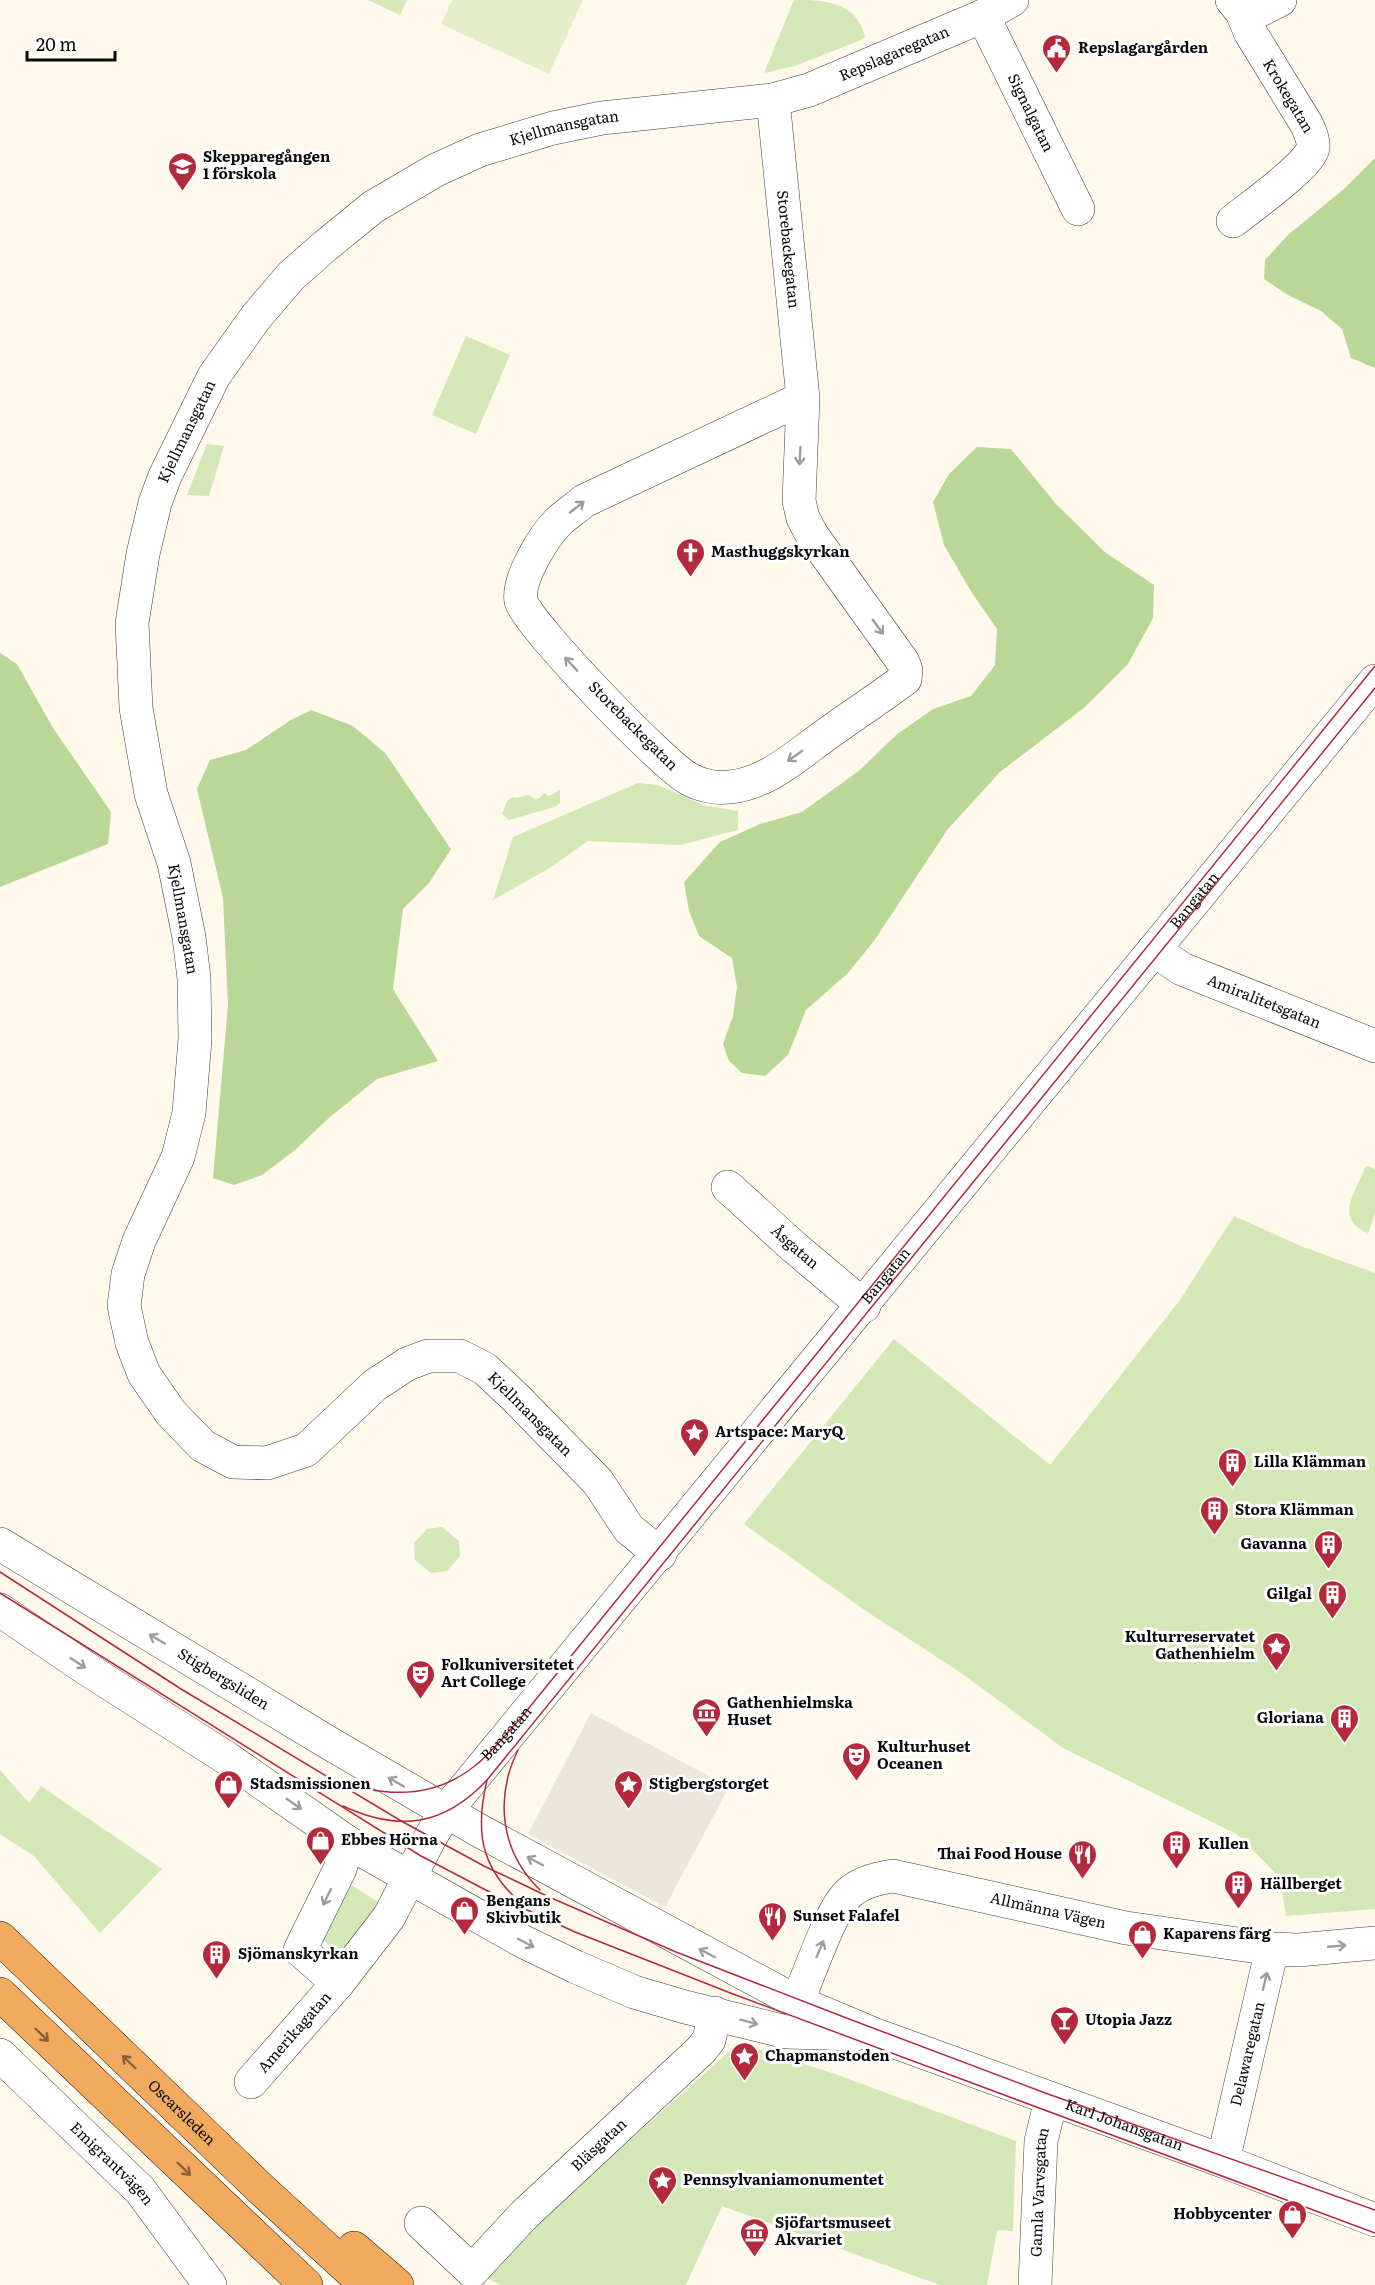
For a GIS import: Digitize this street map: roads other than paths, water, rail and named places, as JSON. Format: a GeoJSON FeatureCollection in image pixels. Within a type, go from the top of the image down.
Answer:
{"type":"FeatureCollection","features":[{"type":"Feature","properties":{"kind":"highway","name":"Oscarsleden"},"geometry":{"type":"LineString","coordinates":[[0,1938],[262,2190],[366,2285]]}},
{"type":"Feature","properties":{"kind":"highway"},"geometry":{"type":"LineString","coordinates":[[0,1994],[306,2285]]}},
{"type":"Feature","properties":{"kind":"highway"},"geometry":{"type":"LineString","coordinates":[[262,2190],[322,2218],[397,2285]]}},
{"type":"Feature","properties":{"kind":"street","name":"Repslagaregatan"},"geometry":{"type":"LineString","coordinates":[[773,100],[809,90],[982,16],[1012,0]]}},
{"type":"Feature","properties":{"kind":"street","name":"Krokegatan"},"geometry":{"type":"LineString","coordinates":[[1237,6],[1256,12],[1280,0]]}},
{"type":"Feature","properties":{"kind":"street","name":"Krokegatan"},"geometry":{"type":"LineString","coordinates":[[1233,221],[1308,160],[1313,150],[1313,139],[1307,125],[1250,33],[1237,6]]}},
{"type":"Feature","properties":{"kind":"street","name":"Signalgatan"},"geometry":{"type":"LineString","coordinates":[[982,16],[1078,209]]}},
{"type":"Feature","properties":{"kind":"street","name":"Storebackegatan"},"geometry":{"type":"LineString","coordinates":[[773,100],[803,398],[799,493],[802,518],[903,662],[906,670],[905,679],[777,769],[752,783],[727,788],[706,786],[689,779],[666,762],[598,693],[536,626],[521,603],[521,589],[526,572],[540,547],[558,523],[584,501],[803,398]]}},
{"type":"Feature","properties":{"kind":"street","name":"Kjellmansgatan"},"geometry":{"type":"LineString","coordinates":[[660,1554],[629,1529],[598,1482],[499,1382],[474,1361],[460,1356],[428,1356],[407,1364],[375,1385],[306,1450],[267,1463],[233,1462],[203,1446],[171,1413],[144,1374],[130,1334],[124,1306],[126,1287],[139,1240],[178,1157],[189,1113],[195,1039],[194,978],[189,937],[174,863],[153,803],[143,756],[136,708],[132,623],[143,554],[155,503],[176,450],[202,396],[237,342],[270,299],[324,247],[374,207],[436,170],[480,150],[553,128],[602,118],[773,100]]}},
{"type":"Feature","properties":{"kind":"street","name":"Bangatan"},"geometry":{"type":"LineString","coordinates":[[410,1879],[446,1812],[864,1306],[1028,1102],[1375,681]]}},
{"type":"Feature","properties":{"kind":"street","name":"Amiralitetsgatan"},"geometry":{"type":"LineString","coordinates":[[1155,950],[1182,969],[1375,1046]]}},
{"type":"Feature","properties":{"kind":"street","name":"Åsgatan"},"geometry":{"type":"LineString","coordinates":[[729,1187],[794,1247],[864,1306]]}},
{"type":"Feature","properties":{"kind":"street","name":"Stigbergsliden"},"geometry":{"type":"LineString","coordinates":[[0,1544],[446,1812]]}},
{"type":"Feature","properties":{"kind":"street"},"geometry":{"type":"LineString","coordinates":[[0,1610],[228,1759],[347,1842],[524,1942],[634,1992],[786,2032],[873,2034]]}},
{"type":"Feature","properties":{"kind":"street"},"geometry":{"type":"LineString","coordinates":[[446,1812],[797,2002],[873,2034]]}},
{"type":"Feature","properties":{"kind":"street","name":"Amerikagatan"},"geometry":{"type":"LineString","coordinates":[[338,1983],[300,1950],[340,1869],[347,1842]]}},
{"type":"Feature","properties":{"kind":"street","name":"Allmänna Vägen"},"geometry":{"type":"LineString","coordinates":[[797,2002],[838,1906],[850,1892],[880,1878],[893,1876],[1126,1928],[1272,1949],[1299,1950],[1375,1943]]}},
{"type":"Feature","properties":{"kind":"street","name":"Amerikagatan"},"geometry":{"type":"LineString","coordinates":[[251,2082],[338,1983],[389,1917],[410,1879]]}},
{"type":"Feature","properties":{"kind":"street","name":"Delawaregatan"},"geometry":{"type":"LineString","coordinates":[[1223,2161],[1272,1949]]}},
{"type":"Feature","properties":{"kind":"street","name":"Bläsgatan"},"geometry":{"type":"LineString","coordinates":[[421,2223],[472,2271],[524,2215],[701,2050],[709,2040],[715,2013]]}},
{"type":"Feature","properties":{"kind":"street","name":"Karl Johansgatan"},"geometry":{"type":"LineString","coordinates":[[873,2034],[1223,2161],[1375,2220]]}},
{"type":"Feature","properties":{"kind":"street","name":"Emigrantvägen"},"geometry":{"type":"LineString","coordinates":[[0,2055],[140,2190],[210,2285]]}},
{"type":"Feature","properties":{"kind":"street","name":"Gamla Varvsgatan"},"geometry":{"type":"LineString","coordinates":[[1035,2285],[1041,2140],[1051,2100]]}},
{"type":"Feature","properties":{"kind":"tram line"},"geometry":{"type":"LineString","coordinates":[[332,1778],[387,1792],[424,1790],[459,1777],[493,1749],[520,1719],[1375,666]]}},
{"type":"Feature","properties":{"kind":"tram line"},"geometry":{"type":"LineString","coordinates":[[343,1806],[383,1819],[420,1820],[454,1807],[487,1780],[1375,688]]}},
{"type":"Feature","properties":{"kind":"tram line"},"geometry":{"type":"LineString","coordinates":[[0,1572],[181,1689],[403,1822],[484,1866],[549,1897],[676,1952],[849,2019],[1048,2094],[1375,2210]]}},
{"type":"Feature","properties":{"kind":"tram line"},"geometry":{"type":"LineString","coordinates":[[0,1593],[421,1856],[499,1897],[575,1932],[733,1994],[1375,2233]]}},
{"type":"Feature","properties":{"kind":"tram line"},"geometry":{"type":"LineString","coordinates":[[518,1750],[506,1787],[505,1824],[517,1859],[540,1890]]}},
{"type":"Feature","properties":{"kind":"tram line"},"geometry":{"type":"LineString","coordinates":[[487,1780],[482,1816],[484,1848],[497,1877],[522,1904]]}},
{"type":"Feature","properties":{"kind":"place","name":"Repslagargården"},"geometry":{"type":"Point","coordinates":[1057,74]}},
{"type":"Feature","properties":{"kind":"place","name":"Skepparegången 1 förskola"},"geometry":{"type":"Point","coordinates":[182,192]}},
{"type":"Feature","properties":{"kind":"place","name":"Masthuggskyrkan"},"geometry":{"type":"Point","coordinates":[690,578]}},
{"type":"Feature","properties":{"kind":"place","name":"Artspace: MaryQ"},"geometry":{"type":"Point","coordinates":[694,1458]}},
{"type":"Feature","properties":{"kind":"place","name":"Lilla Klämman"},"geometry":{"type":"Point","coordinates":[1233,1488]}},
{"type":"Feature","properties":{"kind":"place","name":"Stora Klämman"},"geometry":{"type":"Point","coordinates":[1214,1536]}},
{"type":"Feature","properties":{"kind":"place","name":"Gavanna"},"geometry":{"type":"Point","coordinates":[1328,1570]}},
{"type":"Feature","properties":{"kind":"place","name":"Gilgal"},"geometry":{"type":"Point","coordinates":[1333,1620]}},
{"type":"Feature","properties":{"kind":"place","name":"Kulturreservatet Gathenhielm"},"geometry":{"type":"Point","coordinates":[1276,1672]}},
{"type":"Feature","properties":{"kind":"place","name":"Folkuniversitetet Art College"},"geometry":{"type":"Point","coordinates":[420,1700]}},
{"type":"Feature","properties":{"kind":"place","name":"Gathenhielmska Huset"},"geometry":{"type":"Point","coordinates":[706,1738]}},
{"type":"Feature","properties":{"kind":"place","name":"Gloriana"},"geometry":{"type":"Point","coordinates":[1345,1744]}},
{"type":"Feature","properties":{"kind":"place","name":"Kulturhuset Oceanen"},"geometry":{"type":"Point","coordinates":[856,1782]}},
{"type":"Feature","properties":{"kind":"place","name":"Stadsmissionen"},"geometry":{"type":"Point","coordinates":[229,1810]}},
{"type":"Feature","properties":{"kind":"place","name":"Stigbergstorget"},"geometry":{"type":"Point","coordinates":[628,1810]}},
{"type":"Feature","properties":{"kind":"place","name":"Ebbes Hörna"},"geometry":{"type":"Point","coordinates":[320,1866]}},
{"type":"Feature","properties":{"kind":"place","name":"Kullen"},"geometry":{"type":"Point","coordinates":[1177,1870]}},
{"type":"Feature","properties":{"kind":"place","name":"Thai Food House"},"geometry":{"type":"Point","coordinates":[1083,1880]}},
{"type":"Feature","properties":{"kind":"place","name":"Hällberget"},"geometry":{"type":"Point","coordinates":[1239,1910]}},
{"type":"Feature","properties":{"kind":"place","name":"Bengans Skivbutik"},"geometry":{"type":"Point","coordinates":[465,1936]}},
{"type":"Feature","properties":{"kind":"place","name":"Sunset Falafel"},"geometry":{"type":"Point","coordinates":[772,1942]}},
{"type":"Feature","properties":{"kind":"place","name":"Kaparens färg"},"geometry":{"type":"Point","coordinates":[1142,1960]}},
{"type":"Feature","properties":{"kind":"place","name":"Sjömanskyrkan"},"geometry":{"type":"Point","coordinates":[217,1980]}},
{"type":"Feature","properties":{"kind":"place","name":"Utopia Jazz"},"geometry":{"type":"Point","coordinates":[1064,2046]}},
{"type":"Feature","properties":{"kind":"place","name":"Chapmanstoden"},"geometry":{"type":"Point","coordinates":[744,2082]}},
{"type":"Feature","properties":{"kind":"place","name":"Pennsylvaniamonumentet"},"geometry":{"type":"Point","coordinates":[662,2206]}},
{"type":"Feature","properties":{"kind":"place","name":"Hobbycenter"},"geometry":{"type":"Point","coordinates":[1293,2240]}},
{"type":"Feature","properties":{"kind":"place","name":"Sjöfartsmuseet Akvariet"},"geometry":{"type":"Point","coordinates":[754,2258]}}]}
